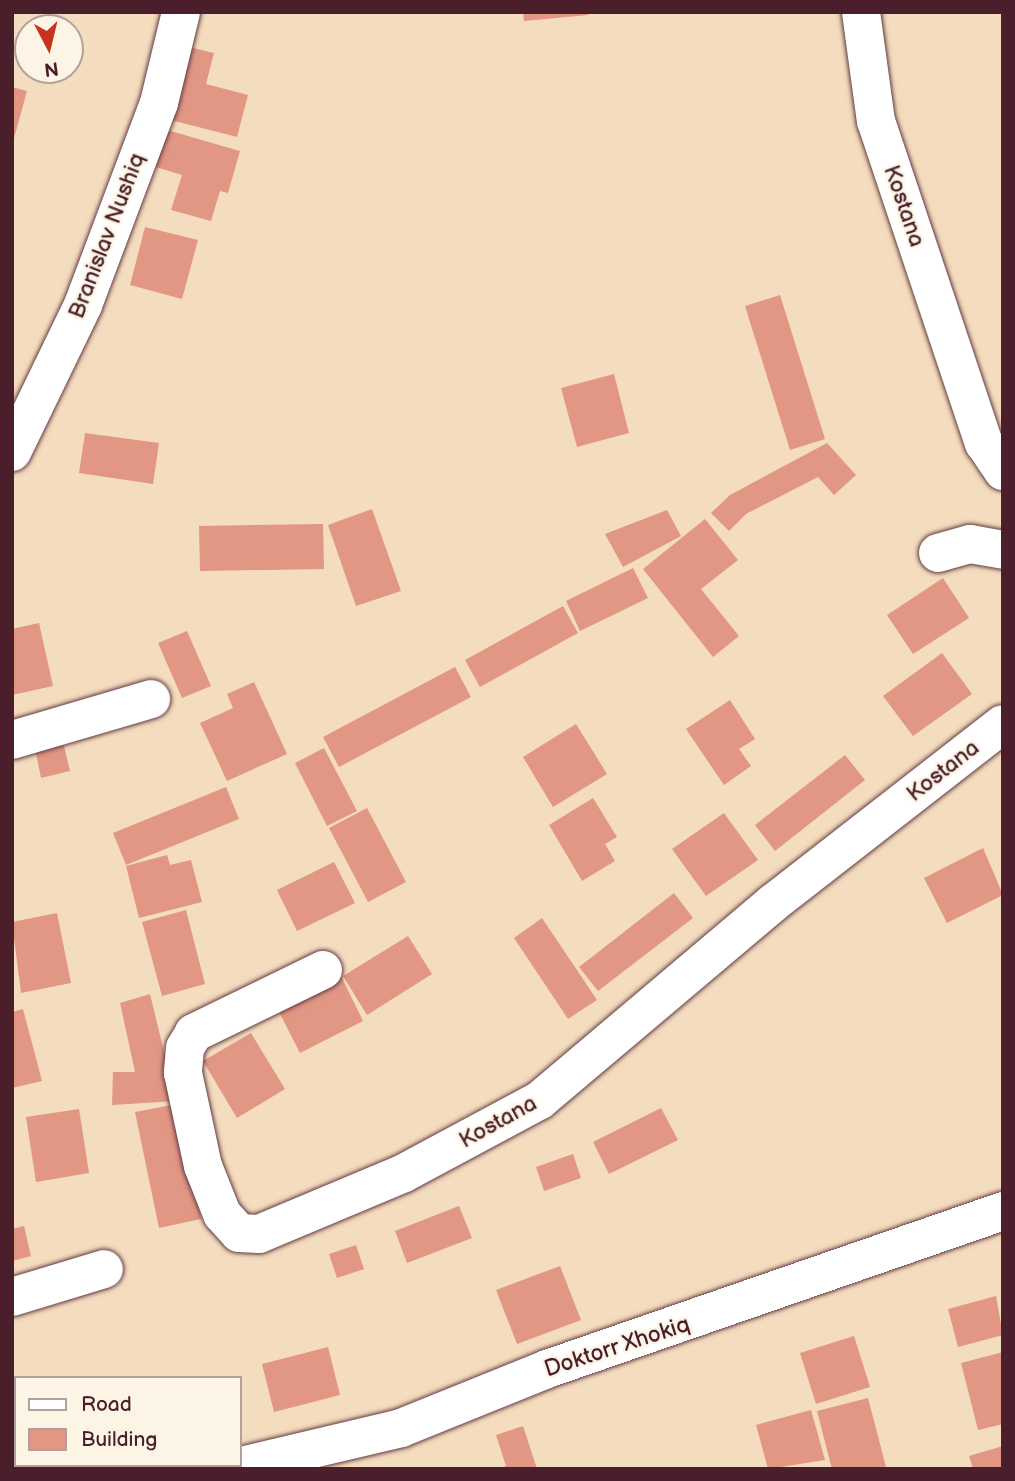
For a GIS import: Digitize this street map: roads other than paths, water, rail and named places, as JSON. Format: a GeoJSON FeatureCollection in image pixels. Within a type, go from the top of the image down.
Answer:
{"type":"FeatureCollection","features":[{"type":"Feature","properties":{"kind":"street","name":"Branislav Nushiq"},"geometry":{"type":"LineString","coordinates":[[12,452],[83,305],[159,103],[181,12]]}},
{"type":"Feature","properties":{"kind":"street","name":"Kostana"},"geometry":{"type":"LineString","coordinates":[[861,12],[876,121],[984,443],[1003,471]]}},
{"type":"Feature","properties":{"kind":"street"},"geometry":{"type":"LineString","coordinates":[[938,553],[970,544],[1000,557]]}},
{"type":"Feature","properties":{"kind":"street"},"geometry":{"type":"LineString","coordinates":[[12,740],[151,699]]}},
{"type":"Feature","properties":{"kind":"street","name":"Kostana"},"geometry":{"type":"LineString","coordinates":[[323,970],[194,1033],[185,1048],[183,1073],[203,1166],[222,1213],[239,1233],[259,1234],[404,1173],[540,1100],[773,903],[1003,724]]}},
{"type":"Feature","properties":{"kind":"street","name":"Doktorr Xhokiq"},"geometry":{"type":"LineString","coordinates":[[242,1466],[401,1428],[547,1369],[1003,1211]]}},
{"type":"Feature","properties":{"kind":"street"},"geometry":{"type":"LineString","coordinates":[[12,1297],[104,1269]]}}]}
